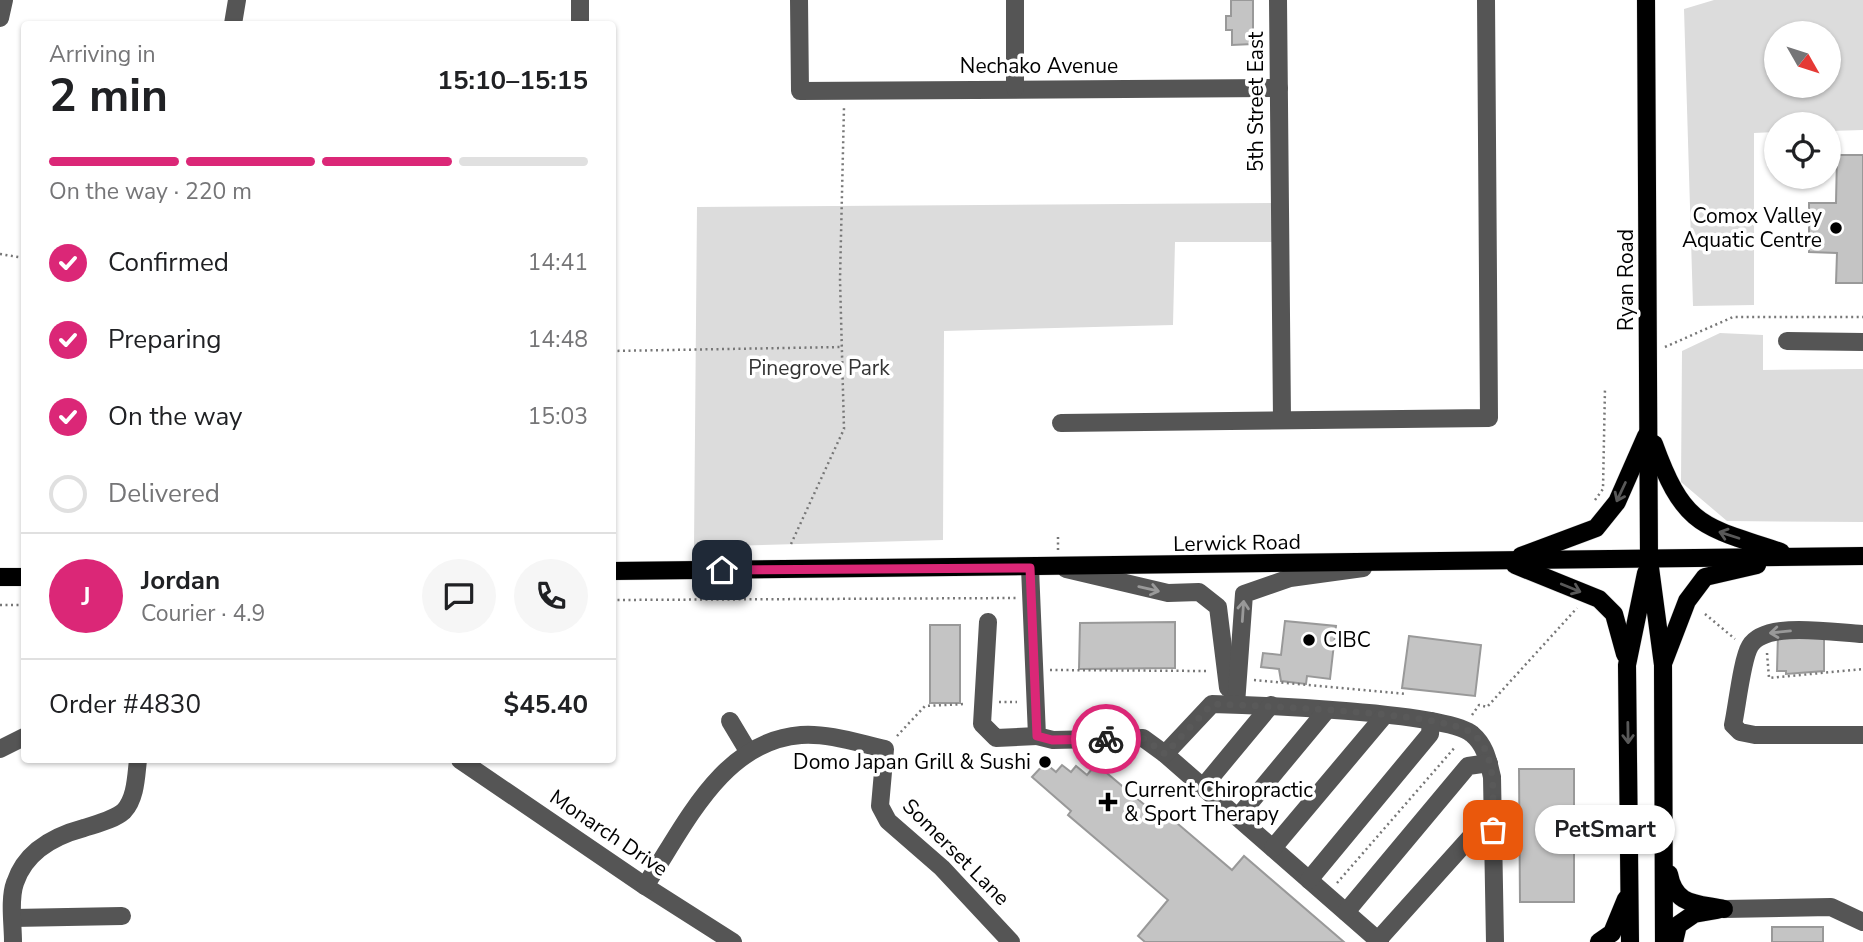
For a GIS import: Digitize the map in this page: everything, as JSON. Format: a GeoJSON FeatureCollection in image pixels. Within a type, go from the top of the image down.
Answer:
{"type":"FeatureCollection","features":[{"type":"Feature","properties":{"kind":"main road","name":"Ryan Road"},"geometry":{"type":"LineString","coordinates":[[1647,0],[1649,559],[1663,665],[1664,942]]}},
{"type":"Feature","properties":{"kind":"main road"},"geometry":{"type":"LineString","coordinates":[[1649,430],[1670,488],[1689,513],[1713,530],[1794,556]]}},
{"type":"Feature","properties":{"kind":"main road"},"geometry":{"type":"LineString","coordinates":[[1508,562],[1596,528],[1617,502],[1649,430]]}},
{"type":"Feature","properties":{"kind":"main road"},"geometry":{"type":"LineString","coordinates":[[1663,665],[1687,601],[1705,577],[1794,556]]}},
{"type":"Feature","properties":{"kind":"main road","name":"Lerwick Road"},"geometry":{"type":"LineString","coordinates":[[616,571],[1059,568],[1863,556]]}},
{"type":"Feature","properties":{"kind":"main road","name":"Ryan Road"},"geometry":{"type":"LineString","coordinates":[[1630,942],[1627,665],[1649,559]]}},
{"type":"Feature","properties":{"kind":"main road"},"geometry":{"type":"LineString","coordinates":[[1508,562],[1599,599],[1615,614],[1627,665]]}},
{"type":"Feature","properties":{"kind":"main road"},"geometry":{"type":"LineString","coordinates":[[0,577],[21,577]]}},
{"type":"Feature","properties":{"kind":"main road"},"geometry":{"type":"LineString","coordinates":[[1664,844],[1672,889],[1681,900],[1724,909]]}},
{"type":"Feature","properties":{"kind":"main road"},"geometry":{"type":"LineString","coordinates":[[1598,942],[1612,933],[1629,893]]}},
{"type":"Feature","properties":{"kind":"main road"},"geometry":{"type":"LineString","coordinates":[[1674,942],[1678,925],[1694,914],[1724,909]]}},
{"type":"Feature","properties":{"kind":"street"},"geometry":{"type":"LineString","coordinates":[[0,18],[5,0]]}},
{"type":"Feature","properties":{"kind":"street"},"geometry":{"type":"LineString","coordinates":[[234,21],[237,0]]}},
{"type":"Feature","properties":{"kind":"street"},"geometry":{"type":"LineString","coordinates":[[580,0],[580,21]]}},
{"type":"Feature","properties":{"kind":"street","name":"Nechako Avenue"},"geometry":{"type":"LineString","coordinates":[[799,0],[800,91],[1279,88]]}},
{"type":"Feature","properties":{"kind":"street"},"geometry":{"type":"LineString","coordinates":[[1015,0],[1015,88]]}},
{"type":"Feature","properties":{"kind":"street","name":"5th Street East"},"geometry":{"type":"LineString","coordinates":[[1278,0],[1282,420]]}},
{"type":"Feature","properties":{"kind":"street"},"geometry":{"type":"LineString","coordinates":[[1061,423],[1489,418],[1486,0]]}},
{"type":"Feature","properties":{"kind":"street"},"geometry":{"type":"LineString","coordinates":[[1787,341],[1863,342]]}},
{"type":"Feature","properties":{"kind":"street"},"geometry":{"type":"LineString","coordinates":[[1232,704],[1244,594],[1290,578],[1401,563]]}},
{"type":"Feature","properties":{"kind":"street"},"geometry":{"type":"LineString","coordinates":[[1030,568],[1037,736]]}},
{"type":"Feature","properties":{"kind":"street"},"geometry":{"type":"LineString","coordinates":[[1059,568],[1168,593],[1199,593],[1218,607],[1232,704]]}},
{"type":"Feature","properties":{"kind":"street"},"geometry":{"type":"LineString","coordinates":[[988,622],[982,724],[996,738],[1143,738],[1165,754],[1379,941],[1476,831],[1493,830]]}},
{"type":"Feature","properties":{"kind":"street"},"geometry":{"type":"LineString","coordinates":[[1863,634],[1782,630],[1759,635],[1748,647],[1733,725],[1740,732],[1755,735],[1863,735]]}},
{"type":"Feature","properties":{"kind":"street"},"geometry":{"type":"LineString","coordinates":[[1165,754],[1212,704],[1271,705],[1431,721],[1471,733],[1486,752],[1489,763],[1495,942]]}},
{"type":"Feature","properties":{"kind":"street"},"geometry":{"type":"LineString","coordinates":[[1203,787],[1271,705]]}},
{"type":"Feature","properties":{"kind":"street"},"geometry":{"type":"LineString","coordinates":[[1237,817],[1326,710]]}},
{"type":"Feature","properties":{"kind":"street"},"geometry":{"type":"LineString","coordinates":[[1273,848],[1384,716]]}},
{"type":"Feature","properties":{"kind":"street"},"geometry":{"type":"LineString","coordinates":[[730,721],[748,751]]}},
{"type":"Feature","properties":{"kind":"street"},"geometry":{"type":"LineString","coordinates":[[1309,880],[1430,734],[1431,721]]}},
{"type":"Feature","properties":{"kind":"street"},"geometry":{"type":"LineString","coordinates":[[645,886],[720,775],[748,751],[801,735],[838,738],[885,749]]}},
{"type":"Feature","properties":{"kind":"street"},"geometry":{"type":"LineString","coordinates":[[0,749],[21,738]]}},
{"type":"Feature","properties":{"kind":"street","name":"Somerset Lane"},"geometry":{"type":"LineString","coordinates":[[885,749],[880,806],[888,821],[951,877],[1011,942]]}},
{"type":"Feature","properties":{"kind":"street"},"geometry":{"type":"LineString","coordinates":[[13,942],[14,885],[25,861],[44,844],[76,830],[102,823],[124,811],[135,788],[138,763]]}},
{"type":"Feature","properties":{"kind":"street","name":"Monarch Drive"},"geometry":{"type":"LineString","coordinates":[[468,763],[645,886],[733,942]]}},
{"type":"Feature","properties":{"kind":"street"},"geometry":{"type":"LineString","coordinates":[[1346,912],[1468,766],[1489,763]]}},
{"type":"Feature","properties":{"kind":"street"},"geometry":{"type":"LineString","coordinates":[[1724,909],[1831,907],[1863,922]]}},
{"type":"Feature","properties":{"kind":"street"},"geometry":{"type":"LineString","coordinates":[[13,918],[122,916]]}},
{"type":"Feature","properties":{"kind":"path"},"geometry":{"type":"LineString","coordinates":[[791,544],[844,429],[840,279],[844,90]]}},
{"type":"Feature","properties":{"kind":"path"},"geometry":{"type":"LineString","coordinates":[[0,254],[21,258]]}},
{"type":"Feature","properties":{"kind":"path"},"geometry":{"type":"LineString","coordinates":[[1650,354],[1733,317],[1863,317]]}},
{"type":"Feature","properties":{"kind":"path"},"geometry":{"type":"LineString","coordinates":[[616,351],[842,347]]}},
{"type":"Feature","properties":{"kind":"path"},"geometry":{"type":"LineString","coordinates":[[1588,508],[1603,489],[1605,388]]}},
{"type":"Feature","properties":{"kind":"path"},"geometry":{"type":"LineString","coordinates":[[616,600],[1031,598]]}},
{"type":"Feature","properties":{"kind":"path"},"geometry":{"type":"LineString","coordinates":[[1327,895],[1462,739],[1479,705],[1487,707],[1581,603]]}},
{"type":"Feature","properties":{"kind":"path"},"geometry":{"type":"LineString","coordinates":[[0,605],[21,604]]}},
{"type":"Feature","properties":{"kind":"path"},"geometry":{"type":"LineString","coordinates":[[1705,614],[1748,647],[1767,646],[1769,678],[1863,669]]}},
{"type":"Feature","properties":{"kind":"path"},"geometry":{"type":"LineString","coordinates":[[1050,670],[1208,671]]}},
{"type":"Feature","properties":{"kind":"path"},"geometry":{"type":"LineString","coordinates":[[1244,679],[1407,694]]}},
{"type":"Feature","properties":{"kind":"path"},"geometry":{"type":"LineString","coordinates":[[885,749],[925,706],[1036,701]]}},
{"type":"Feature","properties":{"kind":"green space"},"geometry":{"type":"Polygon","coordinates":[[[1714,0],[1863,0],[1863,130],[1841,131],[1841,112],[1764,112],[1764,133],[1754,133],[1754,305],[1693,306],[1684,9],[1714,0]]]}},
{"type":"Feature","properties":{"kind":"green space","name":"Pinegrove Park"},"geometry":{"type":"Polygon","coordinates":[[[1279,203],[1279,242],[1175,242],[1173,325],[944,331],[943,540],[694,547],[697,207],[1279,203]]]}},
{"type":"Feature","properties":{"kind":"green space"},"geometry":{"type":"Polygon","coordinates":[[[1720,333],[1763,335],[1763,370],[1863,369],[1863,522],[1727,521],[1681,482],[1682,351],[1720,333]]]}},
{"type":"Feature","properties":{"kind":"building"},"geometry":{"type":"Polygon","coordinates":[[[1231,0],[1253,0],[1253,44],[1232,45],[1232,30],[1226,30],[1226,16],[1231,16],[1231,0]]]}},
{"type":"Feature","properties":{"kind":"building","name":"Comox Valley Aquatic Centre"},"geometry":{"type":"Polygon","coordinates":[[[1841,155],[1863,155],[1863,283],[1836,283],[1837,253],[1809,252],[1809,203],[1836,203],[1836,189],[1841,189],[1841,155]]]}},
{"type":"Feature","properties":{"kind":"building","name":"CIBC"},"geometry":{"type":"Polygon","coordinates":[[[1285,621],[1336,626],[1330,679],[1307,676],[1306,684],[1281,681],[1279,669],[1261,667],[1263,653],[1281,655],[1285,621]]]}},
{"type":"Feature","properties":{"kind":"building"},"geometry":{"type":"Polygon","coordinates":[[[1175,622],[1175,668],[1079,669],[1080,623],[1175,622]]]}},
{"type":"Feature","properties":{"kind":"building"},"geometry":{"type":"Polygon","coordinates":[[[930,625],[960,625],[960,703],[930,703],[930,625]]]}},
{"type":"Feature","properties":{"kind":"building"},"geometry":{"type":"Polygon","coordinates":[[[1778,633],[1824,634],[1824,671],[1786,674],[1786,671],[1777,671],[1778,633]]]}},
{"type":"Feature","properties":{"kind":"building"},"geometry":{"type":"Polygon","coordinates":[[[1409,636],[1481,645],[1475,696],[1402,688],[1409,636]]]}},
{"type":"Feature","properties":{"kind":"building"},"geometry":{"type":"Polygon","coordinates":[[[1045,763],[1056,772],[1062,765],[1071,772],[1076,766],[1087,775],[1096,764],[1159,817],[1164,812],[1232,870],[1244,856],[1344,942],[1145,942],[1138,936],[1168,900],[1068,815],[1071,811],[1032,777],[1045,763]]]}},
{"type":"Feature","properties":{"kind":"building"},"geometry":{"type":"Polygon","coordinates":[[[1519,769],[1574,769],[1574,902],[1520,902],[1519,769]]]}},
{"type":"Feature","properties":{"kind":"building"},"geometry":{"type":"Polygon","coordinates":[[[1772,927],[1823,927],[1823,942],[1772,942],[1772,927]]]}},
{"type":"Feature","properties":{"kind":"way so far"},"geometry":{"type":"LineString","coordinates":[[1106,739],[1143,738],[1165,754],[1194,720],[1212,704],[1271,705],[1443,722],[1471,733],[1486,752],[1492,777],[1493,830]]}},
{"type":"Feature","properties":{"kind":"place","name":"Comox Valley Aquatic Centre"},"geometry":{"type":"Point","coordinates":[1836,228]}},
{"type":"Feature","properties":{"kind":"place","name":"CIBC"},"geometry":{"type":"Point","coordinates":[1309,640]}},
{"type":"Feature","properties":{"kind":"place","name":"Domo Japan Grill & Sushi"},"geometry":{"type":"Point","coordinates":[1045,762]}},
{"type":"Feature","properties":{"kind":"place","name":"Current Chiropractic & Sport Therapy"},"geometry":{"type":"Point","coordinates":[1108,802]}},
{"type":"Feature","properties":{"kind":"place","name":"PetSmart"},"geometry":{"type":"Point","coordinates":[1493,830]}},
{"type":"Feature","properties":{"kind":"route"},"geometry":{"type":"LineString","coordinates":[[722,570],[1030,568],[1037,736],[1052,740],[1106,739]]}}]}
